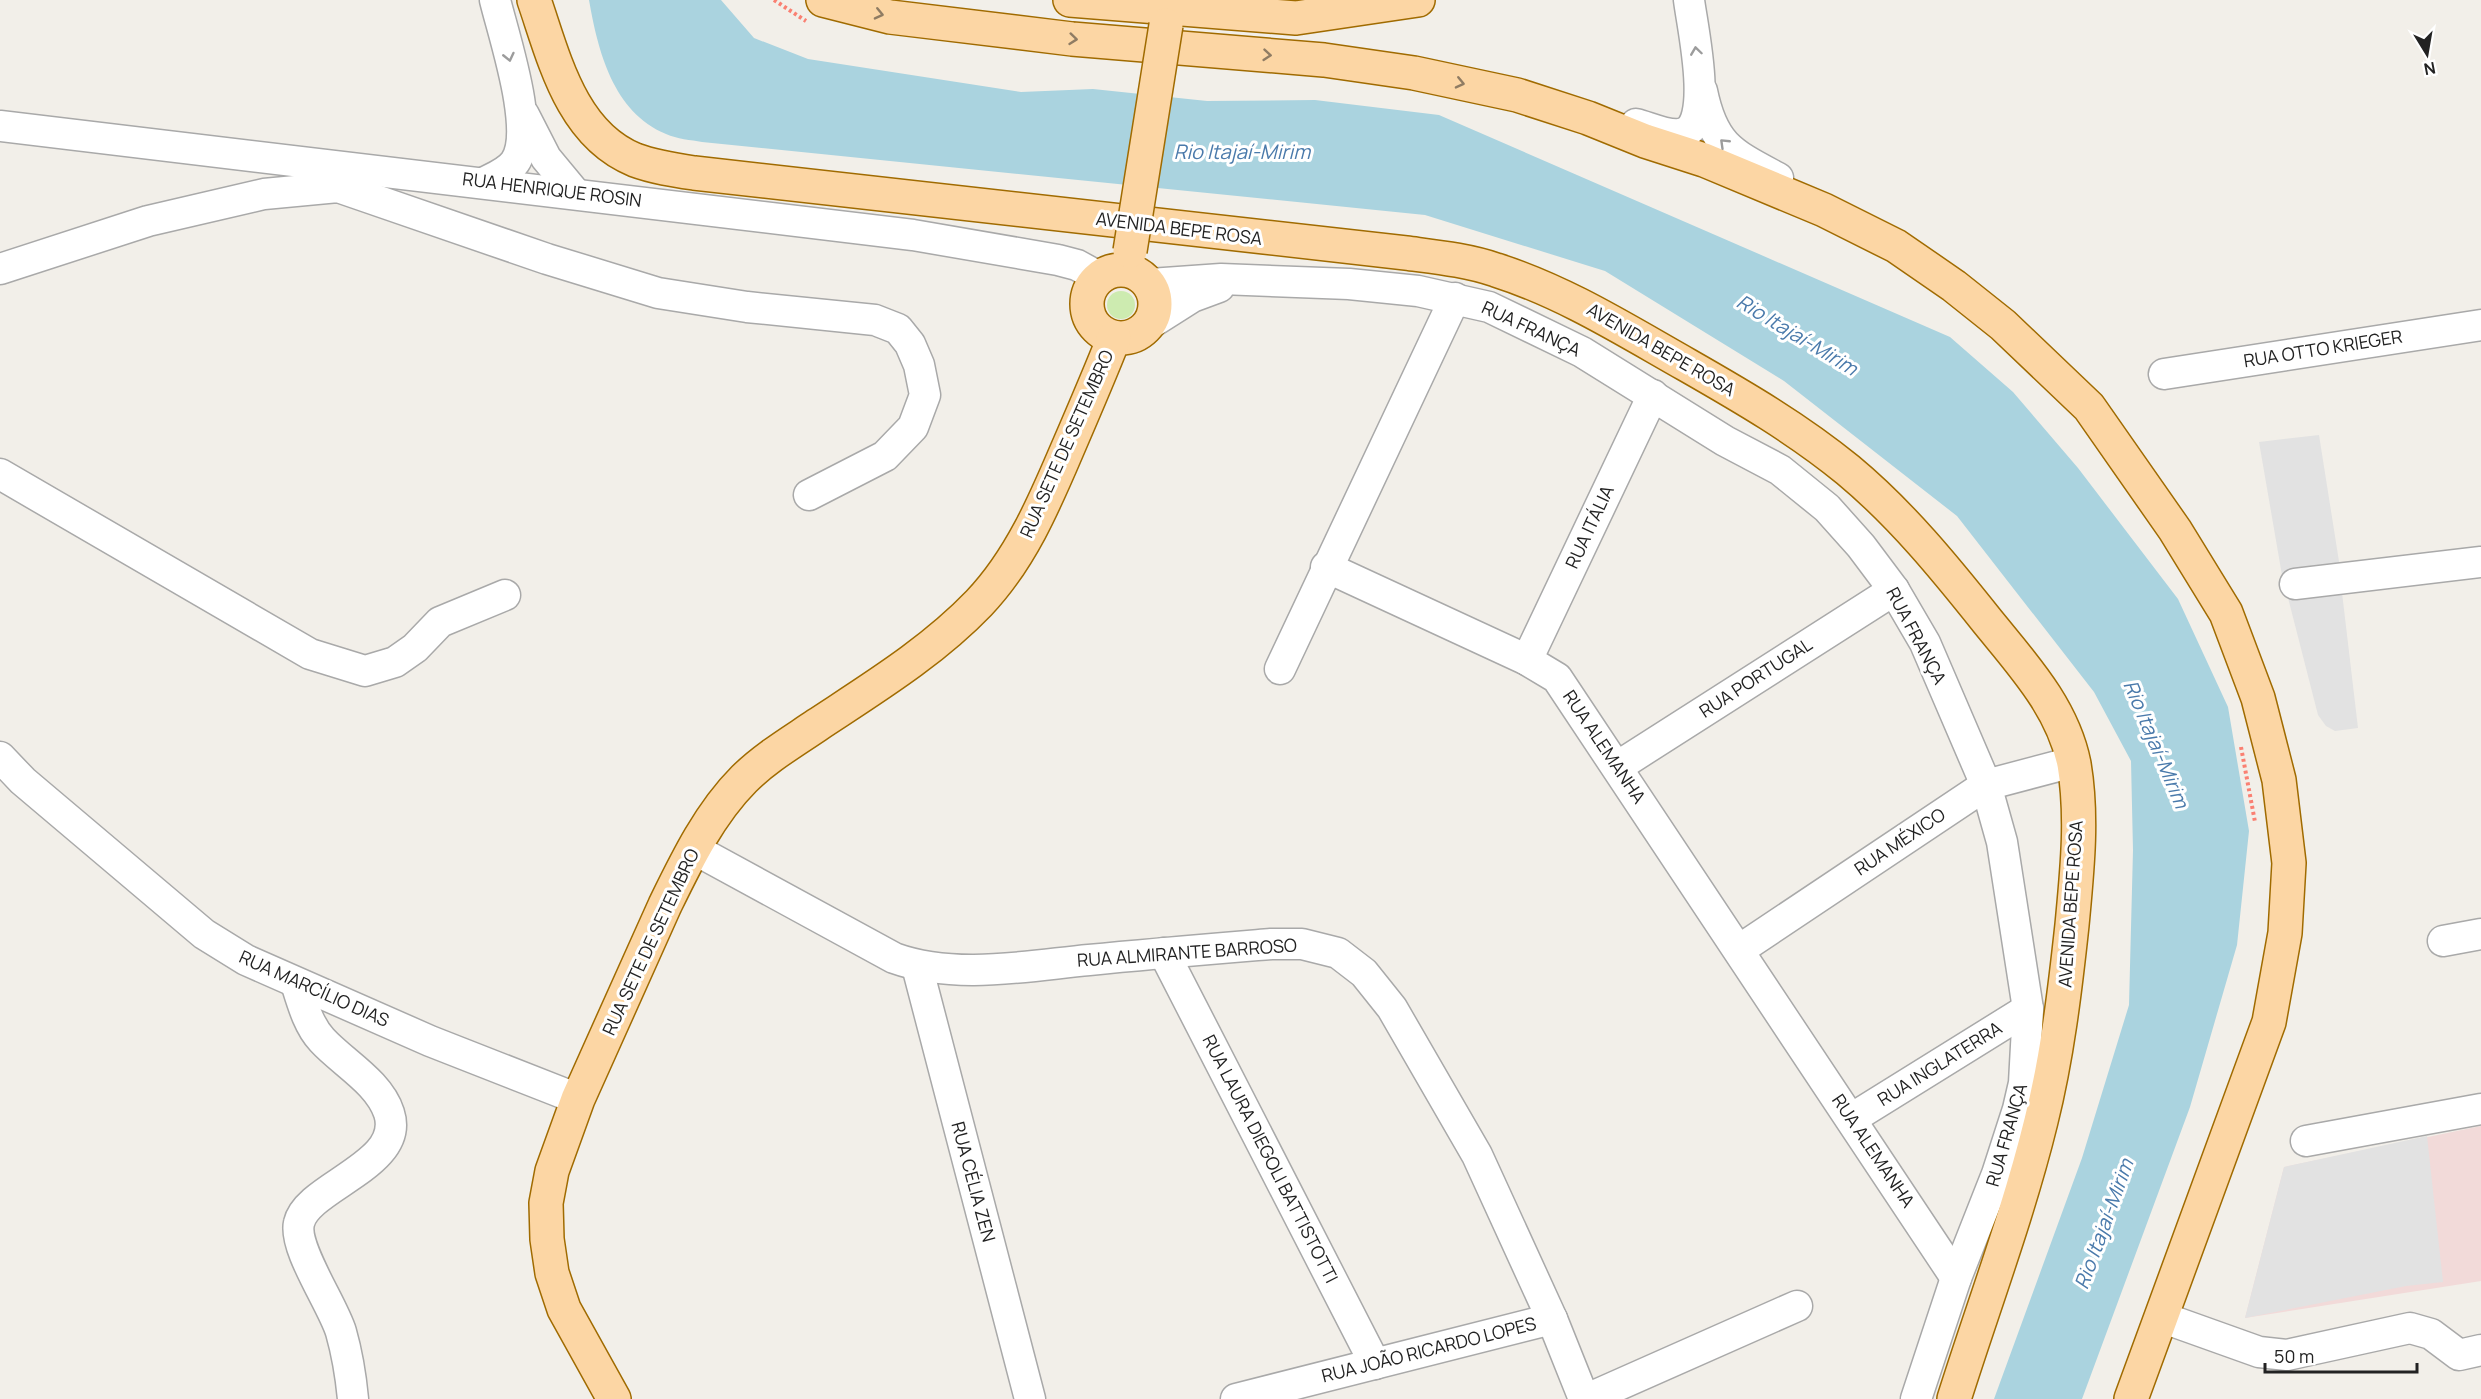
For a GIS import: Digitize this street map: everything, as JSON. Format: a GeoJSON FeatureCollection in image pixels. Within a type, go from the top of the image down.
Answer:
{"type":"FeatureCollection","features":[{"type":"Feature","properties":{"kind":"main road","name":"AVENIDA BEPE ROSA"},"geometry":{"type":"LineString","coordinates":[[534,0],[552,52],[578,111],[612,148],[634,160],[660,167],[1451,259],[1502,272],[1585,306],[1747,400],[1800,434],[1848,471],[1891,510],[1943,566],[2038,683],[2062,725],[2073,762],[2078,798],[2077,865],[2067,978],[2054,1059],[2035,1143],[1954,1399]]}},
{"type":"Feature","properties":{"kind":"main road"},"geometry":{"type":"LineString","coordinates":[[823,0],[902,18],[1072,39],[1324,60],[1414,73],[1517,95],[1704,160],[1824,210],[1896,246],[1954,286],[2002,325],[2089,407],[2175,530],[2226,613],[2258,698],[2279,780],[2289,863],[2285,933],[2269,1022],[2131,1399]]}},
{"type":"Feature","properties":{"kind":"main road"},"geometry":{"type":"LineString","coordinates":[[1070,0],[1168,11],[1296,18],[1418,0]]}},
{"type":"Feature","properties":{"kind":"main road"},"geometry":{"type":"LineString","coordinates":[[1127,270],[1156,303],[1151,322],[1135,336],[1114,338],[1095,327],[1089,318],[1088,296],[1127,270],[1168,11]]}},
{"type":"Feature","properties":{"kind":"main road","name":"RUA SETE DE SETEMBRO"},"geometry":{"type":"LineString","coordinates":[[614,1399],[564,1309],[552,1274],[547,1239],[546,1203],[552,1171],[578,1099],[665,905],[694,849],[721,806],[744,779],[771,756],[909,664],[950,632],[1003,575],[1033,526],[1114,338]]}},
{"type":"Feature","properties":{"kind":"street"},"geometry":{"type":"LineString","coordinates":[[485,182],[504,172],[515,162],[524,136],[521,109],[495,0]]}},
{"type":"Feature","properties":{"kind":"street"},"geometry":{"type":"LineString","coordinates":[[1689,0],[1701,86],[1709,122],[1721,143],[1751,164],[1799,189],[1824,210]]}},
{"type":"Feature","properties":{"kind":"street"},"geometry":{"type":"LineString","coordinates":[[1588,118],[1624,122],[1672,134],[1686,132],[1697,113],[1701,86]]}},
{"type":"Feature","properties":{"kind":"street"},"geometry":{"type":"LineString","coordinates":[[521,109],[546,158],[575,193]]}},
{"type":"Feature","properties":{"kind":"street","name":"RUA HENRIQUE ROSIN"},"geometry":{"type":"LineString","coordinates":[[0,126],[340,176],[485,182],[1009,249],[1077,265],[1127,270]]}},
{"type":"Feature","properties":{"kind":"street"},"geometry":{"type":"LineString","coordinates":[[0,268],[160,219],[340,176],[547,259],[658,293],[747,307],[875,320],[898,328],[910,344],[919,365],[925,395],[913,427],[885,456],[808,495]]}},
{"type":"Feature","properties":{"kind":"street","name":"RUA FRANÇA"},"geometry":{"type":"LineString","coordinates":[[1127,270],[1349,284],[1455,298],[1489,307],[1545,332],[1653,394],[1725,441],[1780,470],[1827,508],[1861,546],[1894,590],[1925,643],[1986,784],[2002,842],[2028,1009],[2024,1083],[2018,1109],[1997,1174],[1956,1278],[1916,1399]]}},
{"type":"Feature","properties":{"kind":"street","name":"RUA FRANÇA"},"geometry":{"type":"LineString","coordinates":[[1151,322],[1192,297],[1242,279]]}},
{"type":"Feature","properties":{"kind":"street"},"geometry":{"type":"LineString","coordinates":[[1280,669],[1326,567],[1455,298]]}},
{"type":"Feature","properties":{"kind":"street","name":"RUA OTTO KRIEGER"},"geometry":{"type":"LineString","coordinates":[[2164,374],[2481,325]]}},
{"type":"Feature","properties":{"kind":"street","name":"RUA ITÁLIA"},"geometry":{"type":"LineString","coordinates":[[1527,660],[1653,394]]}},
{"type":"Feature","properties":{"kind":"street"},"geometry":{"type":"LineString","coordinates":[[0,474],[310,654],[365,671],[395,662],[415,648],[440,622],[505,595]]}},
{"type":"Feature","properties":{"kind":"street"},"geometry":{"type":"LineString","coordinates":[[2295,584],[2481,562]]}},
{"type":"Feature","properties":{"kind":"street","name":"RUA ALEMANHA"},"geometry":{"type":"LineString","coordinates":[[1326,567],[1545,669],[1566,689],[1956,1278]]}},
{"type":"Feature","properties":{"kind":"street","name":"RUA PORTUGAL"},"geometry":{"type":"LineString","coordinates":[[1617,767],[1894,590]]}},
{"type":"Feature","properties":{"kind":"street","name":"RUA MARCÍLIO DIAS"},"geometry":{"type":"LineString","coordinates":[[0,757],[23,781],[204,934],[246,960],[430,1041],[578,1099]]}},
{"type":"Feature","properties":{"kind":"street","name":"RUA MÉXICO"},"geometry":{"type":"LineString","coordinates":[[1739,950],[1986,784],[2073,762]]}},
{"type":"Feature","properties":{"kind":"street","name":"RUA ALMIRANTE BARROSO"},"geometry":{"type":"LineString","coordinates":[[694,849],[894,958],[917,966],[994,968],[1271,944],[1302,944],[1338,953],[1364,973],[1392,1008],[1477,1155],[1586,1399]]}},
{"type":"Feature","properties":{"kind":"street"},"geometry":{"type":"LineString","coordinates":[[2443,941],[2481,934]]}},
{"type":"Feature","properties":{"kind":"street","name":"RUA LAURA DIEGOLI BATTISTOTTI"},"geometry":{"type":"LineString","coordinates":[[1164,953],[1375,1364]]}},
{"type":"Feature","properties":{"kind":"street","name":"RUA CÉLIA ZEN"},"geometry":{"type":"LineString","coordinates":[[917,966],[1030,1399]]}},
{"type":"Feature","properties":{"kind":"street"},"geometry":{"type":"LineString","coordinates":[[296,983],[308,1017],[321,1039],[377,1091],[390,1114],[389,1135],[375,1157],[306,1209],[298,1223],[300,1243],[341,1331],[353,1399]]}},
{"type":"Feature","properties":{"kind":"street","name":"RUA INGLATERRA"},"geometry":{"type":"LineString","coordinates":[[1851,1119],[2028,1009]]}},
{"type":"Feature","properties":{"kind":"street"},"geometry":{"type":"LineString","coordinates":[[2306,1141],[2481,1109]]}},
{"type":"Feature","properties":{"kind":"street"},"geometry":{"type":"LineString","coordinates":[[1586,1399],[1797,1306]]}},
{"type":"Feature","properties":{"kind":"street"},"geometry":{"type":"LineString","coordinates":[[2161,1317],[2259,1352],[2287,1355],[2410,1328],[2431,1334],[2459,1355],[2481,1350]]}},
{"type":"Feature","properties":{"kind":"street","name":"RUA JOÃO RICARDO LOPES"},"geometry":{"type":"LineString","coordinates":[[1236,1399],[1552,1319]]}},
{"type":"Feature","properties":{"kind":"shaded area"},"geometry":{"type":"Polygon","coordinates":[[[2319,435],[2341,574],[2283,581],[2259,442],[2319,435]]]}},
{"type":"Feature","properties":{"kind":"shaded area"},"geometry":{"type":"Polygon","coordinates":[[[2341,584],[2358,728],[2335,731],[2326,726],[2318,715],[2286,590],[2341,584]]]}},
{"type":"Feature","properties":{"kind":"shaded area"},"geometry":{"type":"Polygon","coordinates":[[[2481,1126],[2481,1281],[2245,1318],[2284,1167],[2481,1126]]]}},
{"type":"Feature","properties":{"kind":"shaded area"},"geometry":{"type":"Polygon","coordinates":[[[2427,1136],[2443,1282],[2406,1286],[2245,1318],[2284,1167],[2427,1136]]]}},
{"type":"Feature","properties":{"kind":"green space"},"geometry":{"type":"Polygon","coordinates":[[[1121,291],[1131,295],[1135,305],[1131,315],[1121,319],[1111,315],[1107,305],[1111,295],[1121,291]]]}},
{"type":"Feature","properties":{"kind":"water","name":"Rio Itajaí-Mirim"},"geometry":{"type":"Polygon","coordinates":[[[589,0],[721,0],[754,38],[808,59],[1021,92],[1093,89],[1207,101],[1315,100],[1439,115],[1950,337],[2013,392],[2078,468],[2178,599],[2228,707],[2249,831],[2237,945],[2190,1107],[2082,1399],[1994,1399],[2082,1158],[2129,1005],[2133,850],[2131,761],[2094,692],[1957,516],[1784,381],[1605,271],[1425,215],[702,142],[675,137],[648,124],[633,111],[621,95],[603,59],[589,0]]]}}]}
